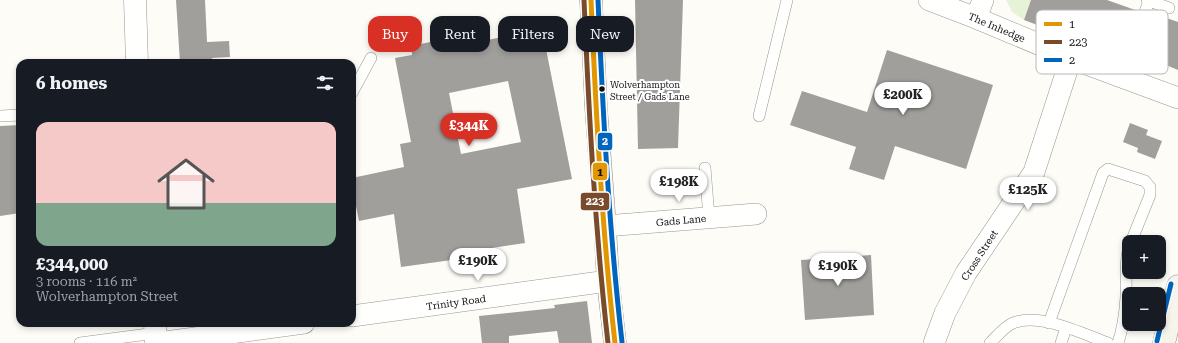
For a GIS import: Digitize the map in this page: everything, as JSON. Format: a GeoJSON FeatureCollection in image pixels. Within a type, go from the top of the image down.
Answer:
{"type":"FeatureCollection","features":[{"type":"Feature","properties":{"kind":"main road"},"geometry":{"type":"LineString","coordinates":[[591,0],[596,107],[606,226],[608,281],[615,343]]}},
{"type":"Feature","properties":{"kind":"main road"},"geometry":{"type":"LineString","coordinates":[[1164,343],[1175,309],[1178,286]]}},
{"type":"Feature","properties":{"kind":"street"},"geometry":{"type":"LineString","coordinates":[[135,0],[137,59]]}},
{"type":"Feature","properties":{"kind":"street","name":"The Inhedge"},"geometry":{"type":"LineString","coordinates":[[929,0],[980,9],[1036,39]]}},
{"type":"Feature","properties":{"kind":"street","name":"Cross Street"},"geometry":{"type":"LineString","coordinates":[[937,342],[945,313],[966,272],[1034,172],[1066,74]]}},
{"type":"Feature","properties":{"kind":"street","name":"The Inhedge"},"geometry":{"type":"LineString","coordinates":[[1113,74],[1178,98]]}},
{"type":"Feature","properties":{"kind":"street","name":"Gads Lane"},"geometry":{"type":"LineString","coordinates":[[606,226],[756,214]]}},
{"type":"Feature","properties":{"kind":"street","name":"Trinity Road"},"geometry":{"type":"LineString","coordinates":[[356,315],[608,281]]}},
{"type":"Feature","properties":{"kind":"street"},"geometry":{"type":"LineString","coordinates":[[156,336],[258,327]]}},
{"type":"Feature","properties":{"kind":"lane"},"geometry":{"type":"LineString","coordinates":[[759,116],[787,0]]}},
{"type":"Feature","properties":{"kind":"lane"},"geometry":{"type":"LineString","coordinates":[[1148,1],[1169,8]]}},
{"type":"Feature","properties":{"kind":"lane"},"geometry":{"type":"LineString","coordinates":[[356,85],[370,58]]}},
{"type":"Feature","properties":{"kind":"lane"},"geometry":{"type":"LineString","coordinates":[[2,116],[16,115]]}},
{"type":"Feature","properties":{"kind":"lane"},"geometry":{"type":"LineString","coordinates":[[704,168],[709,217]]}},
{"type":"Feature","properties":{"kind":"lane"},"geometry":{"type":"LineString","coordinates":[[1049,323],[1103,174],[1108,169],[1145,181],[1150,187],[1150,196],[1134,235]]}},
{"type":"Feature","properties":{"kind":"lane"},"geometry":{"type":"LineString","coordinates":[[1118,343],[1123,327],[1126,279]]}},
{"type":"Feature","properties":{"kind":"lane"},"geometry":{"type":"LineString","coordinates":[[990,343],[1000,332],[1014,323],[1028,320],[1041,320],[1108,343]]}},
{"type":"Feature","properties":{"kind":"lane"},"geometry":{"type":"LineString","coordinates":[[1061,343],[1066,328]]}},
{"type":"Feature","properties":{"kind":"lane"},"geometry":{"type":"LineString","coordinates":[[80,343],[156,336]]}},
{"type":"Feature","properties":{"kind":"green space"},"geometry":{"type":"Polygon","coordinates":[[[1006,0],[1031,0],[1024,20],[1012,12],[1006,0]]]}},
{"type":"Feature","properties":{"kind":"building"},"geometry":{"type":"Polygon","coordinates":[[[176,0],[205,0],[207,42],[229,41],[230,57],[212,59],[180,59],[176,0]]]}},
{"type":"Feature","properties":{"kind":"building"},"geometry":{"type":"Polygon","coordinates":[[[635,0],[683,0],[678,148],[638,149],[635,0]]]}},
{"type":"Feature","properties":{"kind":"building"},"geometry":{"type":"Polygon","coordinates":[[[1031,0],[1107,0],[1135,10],[1036,10],[1036,24],[1024,20],[1031,0]]]}},
{"type":"Feature","properties":{"kind":"building"},"geometry":{"type":"Polygon","coordinates":[[[1168,19],[1178,22],[1178,70],[1168,66],[1168,19]]]}},
{"type":"Feature","properties":{"kind":"building"},"geometry":{"type":"Polygon","coordinates":[[[498,38],[498,52],[547,52],[572,179],[517,189],[525,243],[465,252],[466,258],[401,267],[394,214],[359,221],[356,206],[356,177],[404,167],[400,144],[411,142],[395,58],[412,55],[412,52],[422,52],[422,44],[430,42],[430,52],[490,52],[490,39],[498,38]],[[508,81],[449,93],[461,154],[521,142],[508,81]]]}},
{"type":"Feature","properties":{"kind":"building"},"geometry":{"type":"Polygon","coordinates":[[[887,50],[993,85],[966,169],[895,146],[884,180],[849,169],[856,147],[790,125],[802,91],[867,112],[887,50]]]}},
{"type":"Feature","properties":{"kind":"building"},"geometry":{"type":"Polygon","coordinates":[[[1130,123],[1148,130],[1146,135],[1162,141],[1155,159],[1137,152],[1138,148],[1123,142],[1130,123]]]}},
{"type":"Feature","properties":{"kind":"building"},"geometry":{"type":"Polygon","coordinates":[[[16,125],[16,214],[0,216],[0,126],[16,125]]]}},
{"type":"Feature","properties":{"kind":"building"},"geometry":{"type":"Polygon","coordinates":[[[871,255],[874,315],[805,320],[801,260],[871,255]]]}},
{"type":"Feature","properties":{"kind":"building"},"geometry":{"type":"Polygon","coordinates":[[[587,301],[592,343],[559,343],[557,331],[509,336],[509,343],[482,343],[479,316],[555,308],[554,305],[587,301]]]}},
{"type":"Feature","properties":{"kind":"transit line","name":"223"},"geometry":{"type":"LineString","coordinates":[[584,0],[593,172],[599,257],[608,343]]}},
{"type":"Feature","properties":{"kind":"transit line","name":"1"},"geometry":{"type":"LineString","coordinates":[[591,0],[600,172],[606,257],[615,343]]}},
{"type":"Feature","properties":{"kind":"transit line","name":"2"},"geometry":{"type":"LineString","coordinates":[[598,0],[613,257],[622,342]]}},
{"type":"Feature","properties":{"kind":"transit line","name":"2"},"geometry":{"type":"LineString","coordinates":[[1157,341],[1171,284]]}},
{"type":"Feature","properties":{"kind":"place","name":"Wolverhampton Street / Gads Lane"},"geometry":{"type":"Point","coordinates":[602,89]}}]}
